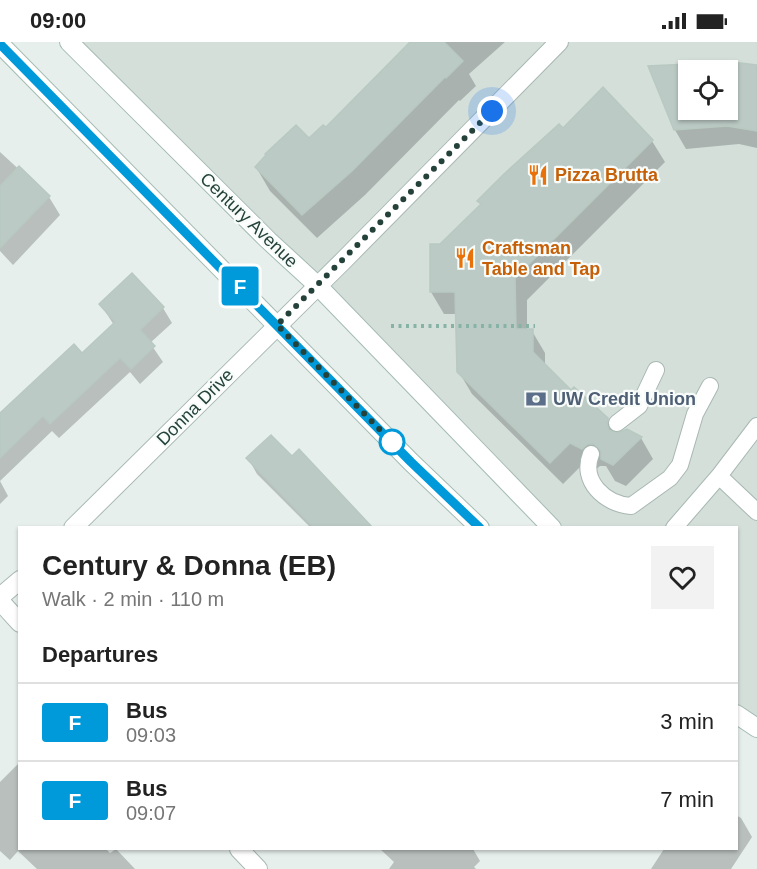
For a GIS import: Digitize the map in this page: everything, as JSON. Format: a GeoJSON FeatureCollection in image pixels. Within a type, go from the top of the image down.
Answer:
{"type":"FeatureCollection","features":[{"type":"Feature","properties":{"kind":"main road","name":"Century Avenue"},"geometry":{"type":"LineString","coordinates":[[69,42],[259,231],[318,286],[550,526]]}},
{"type":"Feature","properties":{"kind":"main road","name":"Donna Drive"},"geometry":{"type":"LineString","coordinates":[[75,526],[318,286],[559,42]]}},
{"type":"Feature","properties":{"kind":"main road"},"geometry":{"type":"LineString","coordinates":[[0,44],[403,454],[478,526]]}},
{"type":"Feature","properties":{"kind":"main road"},"geometry":{"type":"LineString","coordinates":[[18,582],[0,599],[18,621]]}},
{"type":"Feature","properties":{"kind":"main road"},"geometry":{"type":"LineString","coordinates":[[738,715],[757,728]]}},
{"type":"Feature","properties":{"kind":"main road"},"geometry":{"type":"LineString","coordinates":[[240,850],[258,869]]}},
{"type":"Feature","properties":{"kind":"lane"},"geometry":{"type":"LineString","coordinates":[[617,423],[639,406],[656,370]]}},
{"type":"Feature","properties":{"kind":"lane"},"geometry":{"type":"LineString","coordinates":[[591,454],[588,462],[589,475],[598,490],[609,501],[631,506],[670,478],[680,465],[695,414],[710,386]]}},
{"type":"Feature","properties":{"kind":"lane"},"geometry":{"type":"LineString","coordinates":[[676,526],[719,476],[757,426]]}},
{"type":"Feature","properties":{"kind":"lane"},"geometry":{"type":"LineString","coordinates":[[719,476],[757,512]]}},
{"type":"Feature","properties":{"kind":"path"},"geometry":{"type":"LineString","coordinates":[[391,326],[535,326]]}},
{"type":"Feature","properties":{"kind":"shaded area"},"geometry":{"type":"Polygon","coordinates":[[[69,42],[757,42],[757,728],[738,715],[738,526],[550,526],[69,42]]]}},
{"type":"Feature","properties":{"kind":"building"},"geometry":{"type":"Polygon","coordinates":[[[410,42],[444,42],[463,61],[352,171],[302,215],[255,167],[265,154],[296,125],[309,138],[323,125],[326,127],[410,42]]]}},
{"type":"Feature","properties":{"kind":"building"},"geometry":{"type":"Polygon","coordinates":[[[738,63],[757,65],[757,131],[727,126],[674,130],[648,66],[678,65],[678,120],[738,120],[738,63]]]}},
{"type":"Feature","properties":{"kind":"building"},"geometry":{"type":"Polygon","coordinates":[[[603,87],[653,140],[515,278],[516,329],[533,329],[533,352],[571,390],[574,387],[608,418],[609,430],[618,433],[627,429],[642,437],[613,465],[601,459],[601,451],[594,444],[588,444],[582,449],[570,443],[550,463],[457,372],[455,292],[430,292],[430,244],[440,244],[481,204],[477,201],[504,174],[559,124],[563,128],[603,87]]]}},
{"type":"Feature","properties":{"kind":"building"},"geometry":{"type":"Polygon","coordinates":[[[19,166],[50,196],[0,248],[0,186],[19,166]]]}},
{"type":"Feature","properties":{"kind":"building"},"geometry":{"type":"Polygon","coordinates":[[[132,273],[164,307],[140,330],[155,346],[131,369],[120,358],[50,424],[43,416],[0,458],[0,413],[74,344],[82,353],[115,322],[99,304],[132,273]]]}},
{"type":"Feature","properties":{"kind":"building"},"geometry":{"type":"Polygon","coordinates":[[[271,435],[292,456],[299,449],[371,526],[312,526],[246,458],[271,435]]]}},
{"type":"Feature","properties":{"kind":"bus line","name":"F"},"geometry":{"type":"LineString","coordinates":[[0,44],[411,462],[478,526]]}},
{"type":"Feature","properties":{"kind":"place","name":"Pizza Brutta"},"geometry":{"type":"Point","coordinates":[538,175]}},
{"type":"Feature","properties":{"kind":"place","name":"Craftsman Table and Tap"},"geometry":{"type":"Point","coordinates":[465,258]}},
{"type":"Feature","properties":{"kind":"place","name":"UW Credit Union"},"geometry":{"type":"Point","coordinates":[536,399]}},
{"type":"Feature","properties":{"kind":"route"},"geometry":{"type":"LineString","coordinates":[[392,442],[397,447],[277,325],[492,111]]}}]}
